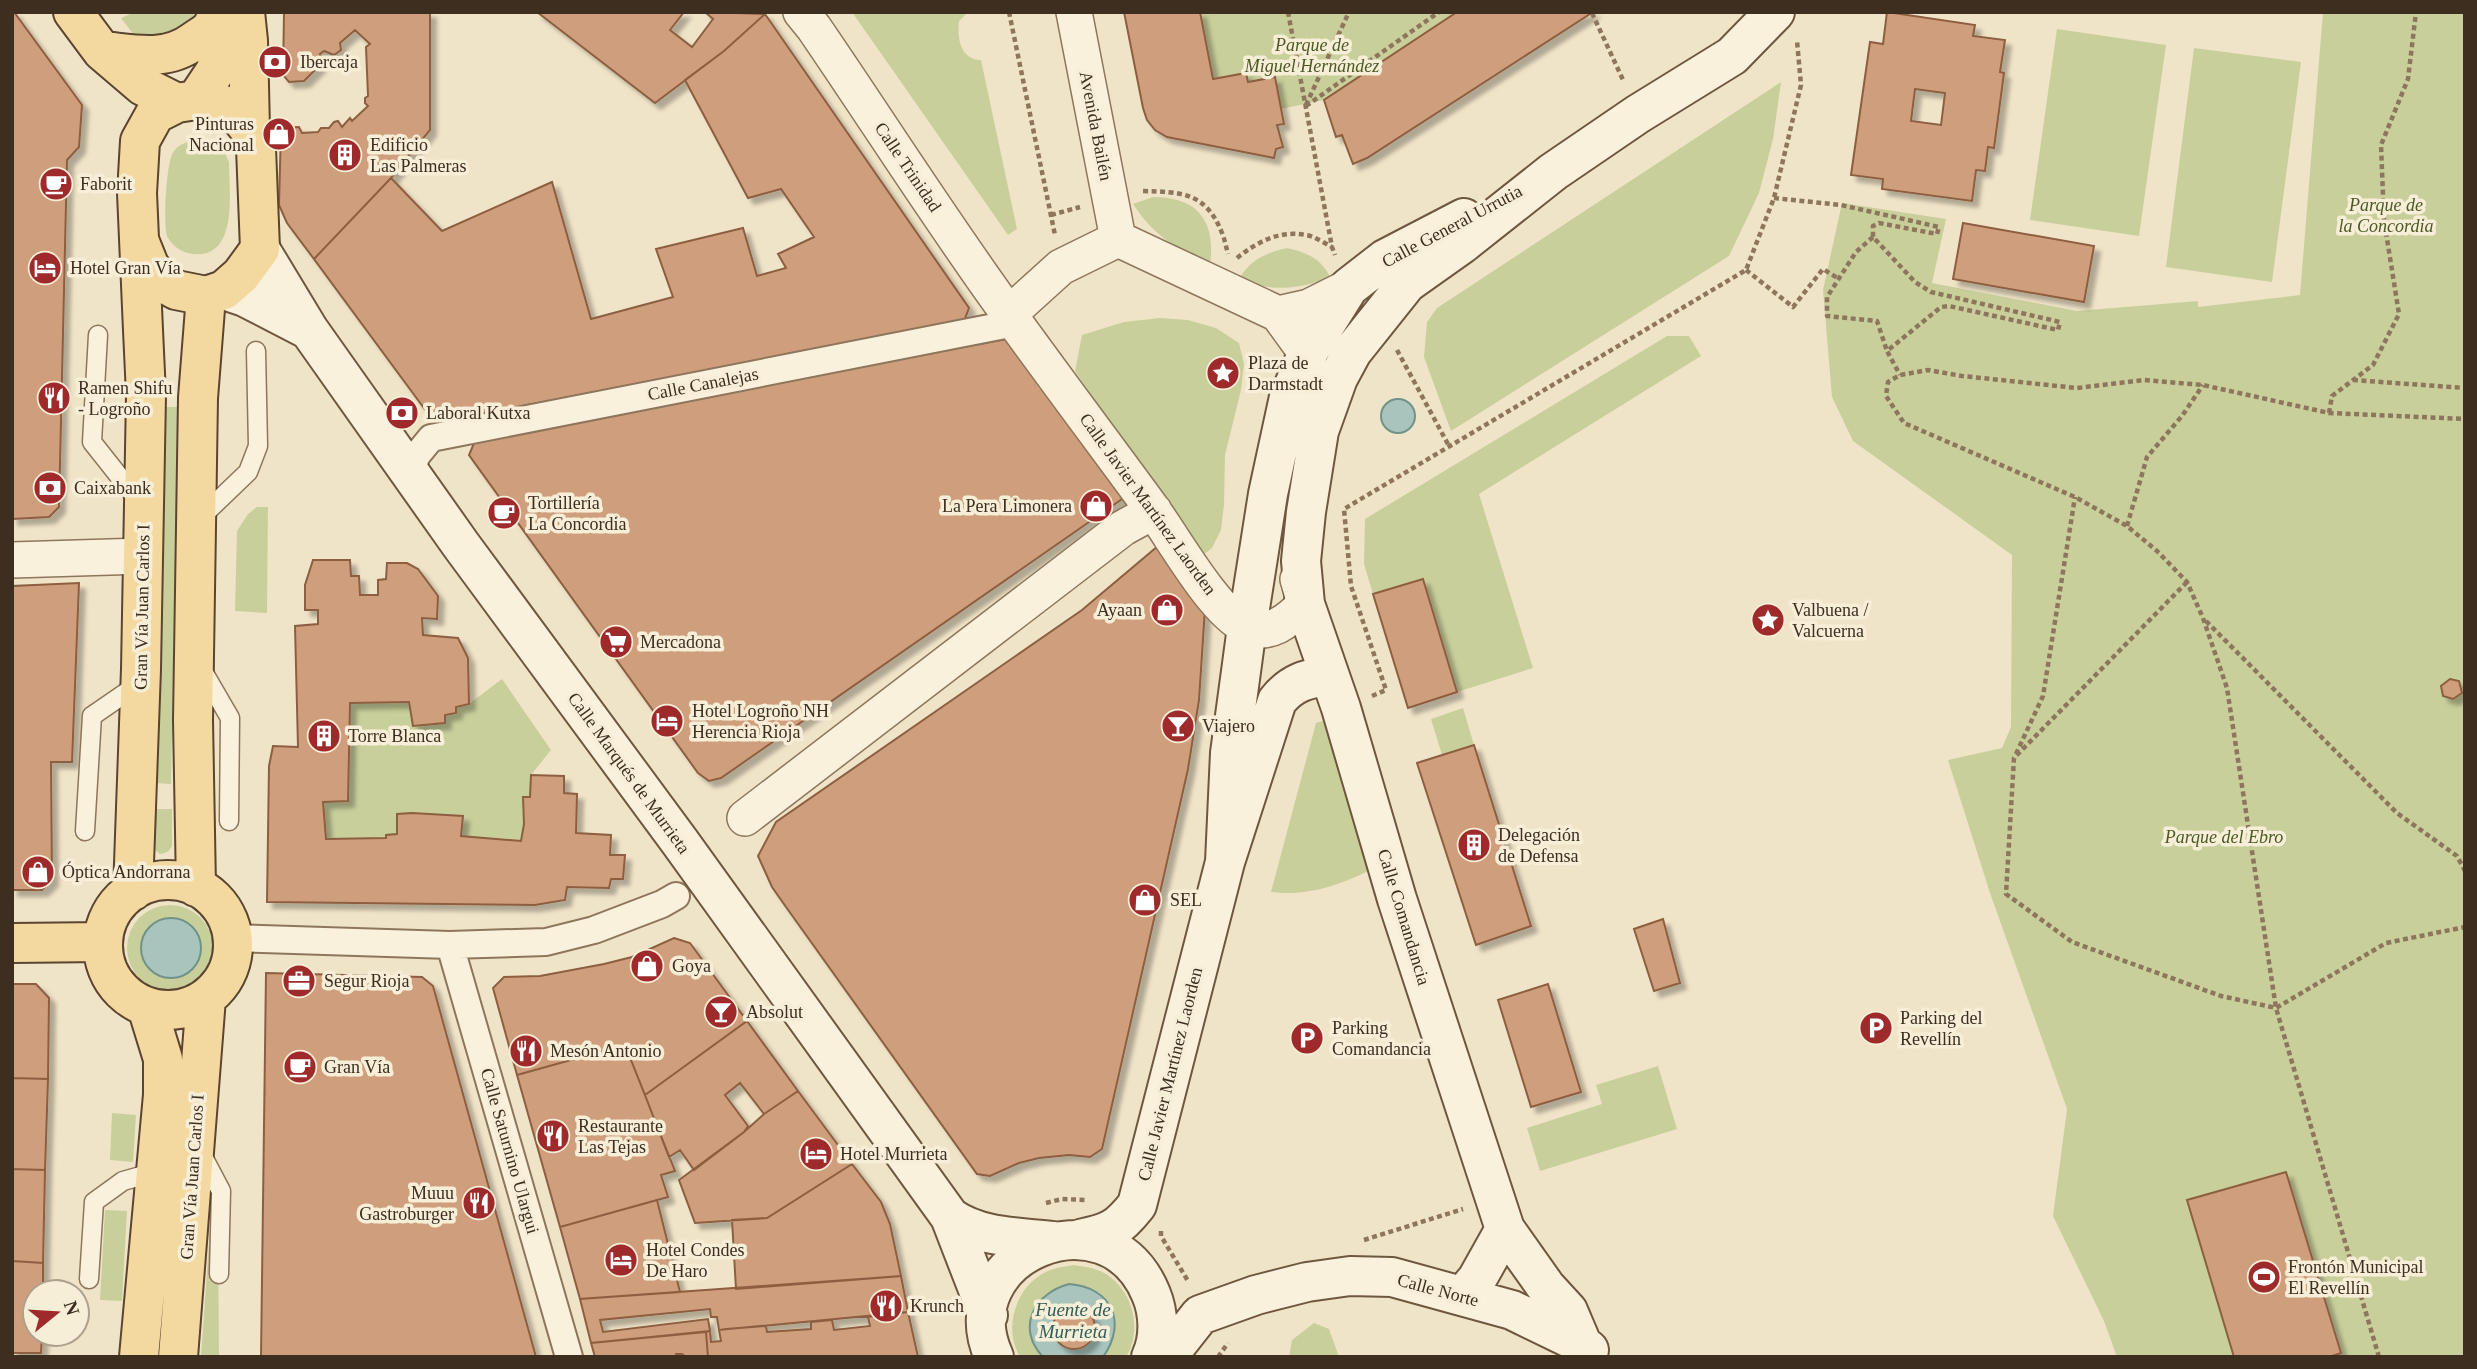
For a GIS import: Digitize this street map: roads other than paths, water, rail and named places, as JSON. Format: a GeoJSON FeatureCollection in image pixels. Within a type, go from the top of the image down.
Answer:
{"type":"FeatureCollection","features":[{"type":"Feature","properties":{"kind":"main road"},"geometry":{"type":"LineString","coordinates":[[73,12],[102,51],[130,113],[139,170]]}},
{"type":"Feature","properties":{"kind":"main road"},"geometry":{"type":"LineString","coordinates":[[102,51],[155,56],[181,50],[213,28],[218,12]]}},
{"type":"Feature","properties":{"kind":"main road"},"geometry":{"type":"LineString","coordinates":[[186,102],[216,71],[227,12]]}},
{"type":"Feature","properties":{"kind":"main road"},"geometry":{"type":"LineString","coordinates":[[245,12],[250,130],[256,148],[260,249],[241,275],[215,293],[176,290],[160,281],[149,265],[139,240],[141,141],[155,114],[186,102],[212,101],[226,106],[238,115],[250,130]]}},
{"type":"Feature","properties":{"kind":"main road","name":"Calle General Urrutia"},"geometry":{"type":"LineString","coordinates":[[1305,604],[1301,561],[1306,512],[1320,431],[1338,378],[1352,352],[1407,283],[1462,244],[1553,172],[1637,114],[1786,25]]}},
{"type":"Feature","properties":{"kind":"main road"},"geometry":{"type":"LineString","coordinates":[[102,51],[143,86],[186,102]]}},
{"type":"Feature","properties":{"kind":"main road","name":"Calle General Urrutia"},"geometry":{"type":"LineString","coordinates":[[1307,354],[1349,288],[1385,259],[1553,172]]}},
{"type":"Feature","properties":{"kind":"main road","name":"Gran Vía Juan Carlos I"},"geometry":{"type":"LineString","coordinates":[[132,891],[140,683],[146,395],[139,240]]}},
{"type":"Feature","properties":{"kind":"main road","name":"Calle Marqués de Murrieta"},"geometry":{"type":"LineString","coordinates":[[260,249],[309,330],[410,472],[950,1217],[988,1315]]}},
{"type":"Feature","properties":{"kind":"main road"},"geometry":{"type":"LineString","coordinates":[[196,887],[193,796],[198,398],[215,293]]}},
{"type":"Feature","properties":{"kind":"main road","name":"Calle Marqués de Murrieta"},"geometry":{"type":"LineString","coordinates":[[215,293],[245,298],[309,330]]}},
{"type":"Feature","properties":{"kind":"main road"},"geometry":{"type":"LineString","coordinates":[[1247,627],[1268,494],[1289,397],[1307,354]]}},
{"type":"Feature","properties":{"kind":"main road","name":"Calle Comandancia"},"geometry":{"type":"LineString","coordinates":[[1305,604],[1397,899],[1505,1229],[1546,1287],[1568,1311],[1589,1350]]}},
{"type":"Feature","properties":{"kind":"main road","name":"Calle Javier Martínez Laorden"},"geometry":{"type":"LineString","coordinates":[[1225,862],[1230,753],[1247,627]]}},
{"type":"Feature","properties":{"kind":"main road","name":"Calle Javier Martínez Laorden"},"geometry":{"type":"LineString","coordinates":[[1067,1240],[1103,1234],[1122,1224],[1137,1205],[1225,862],[1277,701],[1299,681],[1329,675]]}},
{"type":"Feature","properties":{"kind":"main road"},"geometry":{"type":"LineString","coordinates":[[181,881],[196,887],[211,897],[222,910],[234,938],[232,959],[226,974],[218,987],[206,998],[178,1010],[147,1007],[132,1000],[119,989],[104,958],[103,942],[112,913],[132,891],[147,883],[181,881]]}},
{"type":"Feature","properties":{"kind":"main road"},"geometry":{"type":"LineString","coordinates":[[12,943],[103,942]]}},
{"type":"Feature","properties":{"kind":"main road","name":"Gran Vía Juan Carlos I"},"geometry":{"type":"LineString","coordinates":[[178,1357],[206,998]]}},
{"type":"Feature","properties":{"kind":"main road","name":"Gran Vía Juan Carlos I"},"geometry":{"type":"LineString","coordinates":[[139,1357],[163,1095],[163,1059],[147,1007]]}},
{"type":"Feature","properties":{"kind":"main road","name":"Calle Marqués de Murrieta"},"geometry":{"type":"LineString","coordinates":[[950,1217],[966,1228],[986,1233],[1067,1240]]}},
{"type":"Feature","properties":{"kind":"main road"},"geometry":{"type":"LineString","coordinates":[[1463,1296],[1478,1279],[1505,1229]]}},
{"type":"Feature","properties":{"kind":"main road"},"geometry":{"type":"LineString","coordinates":[[994,1357],[988,1333],[992,1294],[1009,1267],[1022,1255],[1067,1240],[1100,1244],[1118,1252],[1134,1265],[1146,1280],[1156,1304],[1158,1329],[1151,1357]]}},
{"type":"Feature","properties":{"kind":"main road","name":"Calle Norte"},"geometry":{"type":"LineString","coordinates":[[1167,1357],[1200,1315],[1255,1295],[1307,1282],[1350,1276],[1392,1277],[1513,1310],[1589,1350]]}},
{"type":"Feature","properties":{"kind":"street","name":"Calle Trinidad"},"geometry":{"type":"LineString","coordinates":[[801,12],[1012,318]]}},
{"type":"Feature","properties":{"kind":"street","name":"Avenida Bailén"},"geometry":{"type":"LineString","coordinates":[[1074,12],[1118,239]]}},
{"type":"Feature","properties":{"kind":"street"},"geometry":{"type":"LineString","coordinates":[[1012,318],[1061,267],[1118,239],[1278,314],[1307,354],[1312,386],[1311,408],[1298,461],[1288,528],[1290,548],[1305,604],[1288,621],[1271,629],[1247,627]]}},
{"type":"Feature","properties":{"kind":"street"},"geometry":{"type":"LineString","coordinates":[[1278,314],[1309,307],[1349,288]]}},
{"type":"Feature","properties":{"kind":"street","name":"Calle Canalejas"},"geometry":{"type":"LineString","coordinates":[[410,472],[417,455],[431,438],[1012,318]]}},
{"type":"Feature","properties":{"kind":"street","name":"Calle Javier Martínez Laorden"},"geometry":{"type":"LineString","coordinates":[[1012,318],[1154,511],[1196,573],[1227,612],[1247,627]]}},
{"type":"Feature","properties":{"kind":"street"},"geometry":{"type":"LineString","coordinates":[[745,818],[1123,528],[1154,511]]}},
{"type":"Feature","properties":{"kind":"street"},"geometry":{"type":"LineString","coordinates":[[12,560],[143,556]]}},
{"type":"Feature","properties":{"kind":"street"},"geometry":{"type":"LineString","coordinates":[[234,938],[450,945],[546,942],[594,930],[676,896]]}},
{"type":"Feature","properties":{"kind":"street","name":"Calle Saturnino Ulargui"},"geometry":{"type":"LineString","coordinates":[[450,945],[569,1357]]}},
{"type":"Feature","properties":{"kind":"lane"},"geometry":{"type":"LineString","coordinates":[[98,335],[92,442],[144,507]]}},
{"type":"Feature","properties":{"kind":"lane"},"geometry":{"type":"LineString","coordinates":[[197,521],[247,472],[258,446],[256,351]]}},
{"type":"Feature","properties":{"kind":"lane"},"geometry":{"type":"LineString","coordinates":[[194,654],[230,718],[229,821]]}},
{"type":"Feature","properties":{"kind":"lane"},"geometry":{"type":"LineString","coordinates":[[85,831],[92,716],[140,683]]}},
{"type":"Feature","properties":{"kind":"lane"},"geometry":{"type":"LineString","coordinates":[[195,1141],[220,1191],[219,1274]]}},
{"type":"Feature","properties":{"kind":"lane"},"geometry":{"type":"LineString","coordinates":[[89,1278],[94,1202],[123,1181],[155,1172]]}},
{"type":"Feature","properties":{"kind":"water"},"geometry":{"type":"Polygon","coordinates":[[[1398,399],[1410,404],[1415,416],[1410,428],[1398,433],[1386,428],[1381,416],[1386,404],[1398,399]]]}},
{"type":"Feature","properties":{"kind":"water"},"geometry":{"type":"Polygon","coordinates":[[[165,918],[177,918],[196,931],[201,948],[199,960],[188,973],[177,978],[165,978],[146,965],[141,954],[141,942],[154,923],[165,918]]]}},
{"type":"Feature","properties":{"kind":"water","name":"Fuente de Murrieta"},"geometry":{"type":"Polygon","coordinates":[[[1069,1284],[1096,1292],[1111,1308],[1114,1331],[1103,1357],[1043,1357],[1035,1346],[1030,1334],[1030,1323],[1038,1303],[1057,1288],[1069,1284]]]}},
{"type":"Feature","properties":{"kind":"place","name":"Ibercaja"},"geometry":{"type":"Point","coordinates":[275,62]}},
{"type":"Feature","properties":{"kind":"place","name":"Pinturas Nacional"},"geometry":{"type":"Point","coordinates":[279,134]}},
{"type":"Feature","properties":{"kind":"place","name":"Edificio Las Palmeras"},"geometry":{"type":"Point","coordinates":[345,155]}},
{"type":"Feature","properties":{"kind":"place","name":"Faborit"},"geometry":{"type":"Point","coordinates":[56,184]}},
{"type":"Feature","properties":{"kind":"place","name":"Hotel Gran Vía"},"geometry":{"type":"Point","coordinates":[45,268]}},
{"type":"Feature","properties":{"kind":"place","name":"Plaza de Darmstadt"},"geometry":{"type":"Point","coordinates":[1223,373]}},
{"type":"Feature","properties":{"kind":"place","name":"Ramen Shifu - Logroño"},"geometry":{"type":"Point","coordinates":[54,398]}},
{"type":"Feature","properties":{"kind":"place","name":"Laboral Kutxa"},"geometry":{"type":"Point","coordinates":[402,413]}},
{"type":"Feature","properties":{"kind":"place","name":"Caixabank"},"geometry":{"type":"Point","coordinates":[50,488]}},
{"type":"Feature","properties":{"kind":"place","name":"La Pera Limonera"},"geometry":{"type":"Point","coordinates":[1096,506]}},
{"type":"Feature","properties":{"kind":"place","name":"Tortillería La Concordia"},"geometry":{"type":"Point","coordinates":[504,513]}},
{"type":"Feature","properties":{"kind":"place","name":"Ayaan"},"geometry":{"type":"Point","coordinates":[1167,610]}},
{"type":"Feature","properties":{"kind":"place","name":"Valbuena / Valcuerna"},"geometry":{"type":"Point","coordinates":[1768,620]}},
{"type":"Feature","properties":{"kind":"place","name":"Mercadona"},"geometry":{"type":"Point","coordinates":[616,642]}},
{"type":"Feature","properties":{"kind":"place","name":"Hotel Logroño NH Herencia Rioja"},"geometry":{"type":"Point","coordinates":[667,721]}},
{"type":"Feature","properties":{"kind":"place","name":"Viajero"},"geometry":{"type":"Point","coordinates":[1178,726]}},
{"type":"Feature","properties":{"kind":"place","name":"Torre Blanca"},"geometry":{"type":"Point","coordinates":[324,736]}},
{"type":"Feature","properties":{"kind":"place","name":"Delegación de Defensa"},"geometry":{"type":"Point","coordinates":[1474,845]}},
{"type":"Feature","properties":{"kind":"place","name":"Óptica Andorrana"},"geometry":{"type":"Point","coordinates":[38,872]}},
{"type":"Feature","properties":{"kind":"place","name":"SEL"},"geometry":{"type":"Point","coordinates":[1145,900]}},
{"type":"Feature","properties":{"kind":"place","name":"Goya"},"geometry":{"type":"Point","coordinates":[647,966]}},
{"type":"Feature","properties":{"kind":"place","name":"Segur Rioja"},"geometry":{"type":"Point","coordinates":[299,981]}},
{"type":"Feature","properties":{"kind":"place","name":"Absolut"},"geometry":{"type":"Point","coordinates":[721,1012]}},
{"type":"Feature","properties":{"kind":"place","name":"Parking del Revellín"},"geometry":{"type":"Point","coordinates":[1876,1028]}},
{"type":"Feature","properties":{"kind":"place","name":"Parking Comandancia"},"geometry":{"type":"Point","coordinates":[1307,1038]}},
{"type":"Feature","properties":{"kind":"place","name":"Mesón Antonio"},"geometry":{"type":"Point","coordinates":[526,1051]}},
{"type":"Feature","properties":{"kind":"place","name":"Gran Vía"},"geometry":{"type":"Point","coordinates":[300,1067]}},
{"type":"Feature","properties":{"kind":"place","name":"Restaurante Las Tejas"},"geometry":{"type":"Point","coordinates":[553,1136]}},
{"type":"Feature","properties":{"kind":"place","name":"Hotel Murrieta"},"geometry":{"type":"Point","coordinates":[816,1154]}},
{"type":"Feature","properties":{"kind":"place","name":"Muuu Gastroburger"},"geometry":{"type":"Point","coordinates":[479,1203]}},
{"type":"Feature","properties":{"kind":"place","name":"Hotel Condes De Haro"},"geometry":{"type":"Point","coordinates":[621,1260]}},
{"type":"Feature","properties":{"kind":"place","name":"Frontón Municipal El Revellín"},"geometry":{"type":"Point","coordinates":[2264,1277]}},
{"type":"Feature","properties":{"kind":"place","name":"Krunch"},"geometry":{"type":"Point","coordinates":[886,1306]}},
{"type":"Feature","properties":{"kind":"park label","name":"Parque de Miguel Hernández"},"geometry":{"type":"Point","coordinates":[1312,55]}},
{"type":"Feature","properties":{"kind":"park label","name":"Parque de la Concordia"},"geometry":{"type":"Point","coordinates":[2386,215]}},
{"type":"Feature","properties":{"kind":"park label","name":"Parque del Ebro"},"geometry":{"type":"Point","coordinates":[2224,837]}}]}
